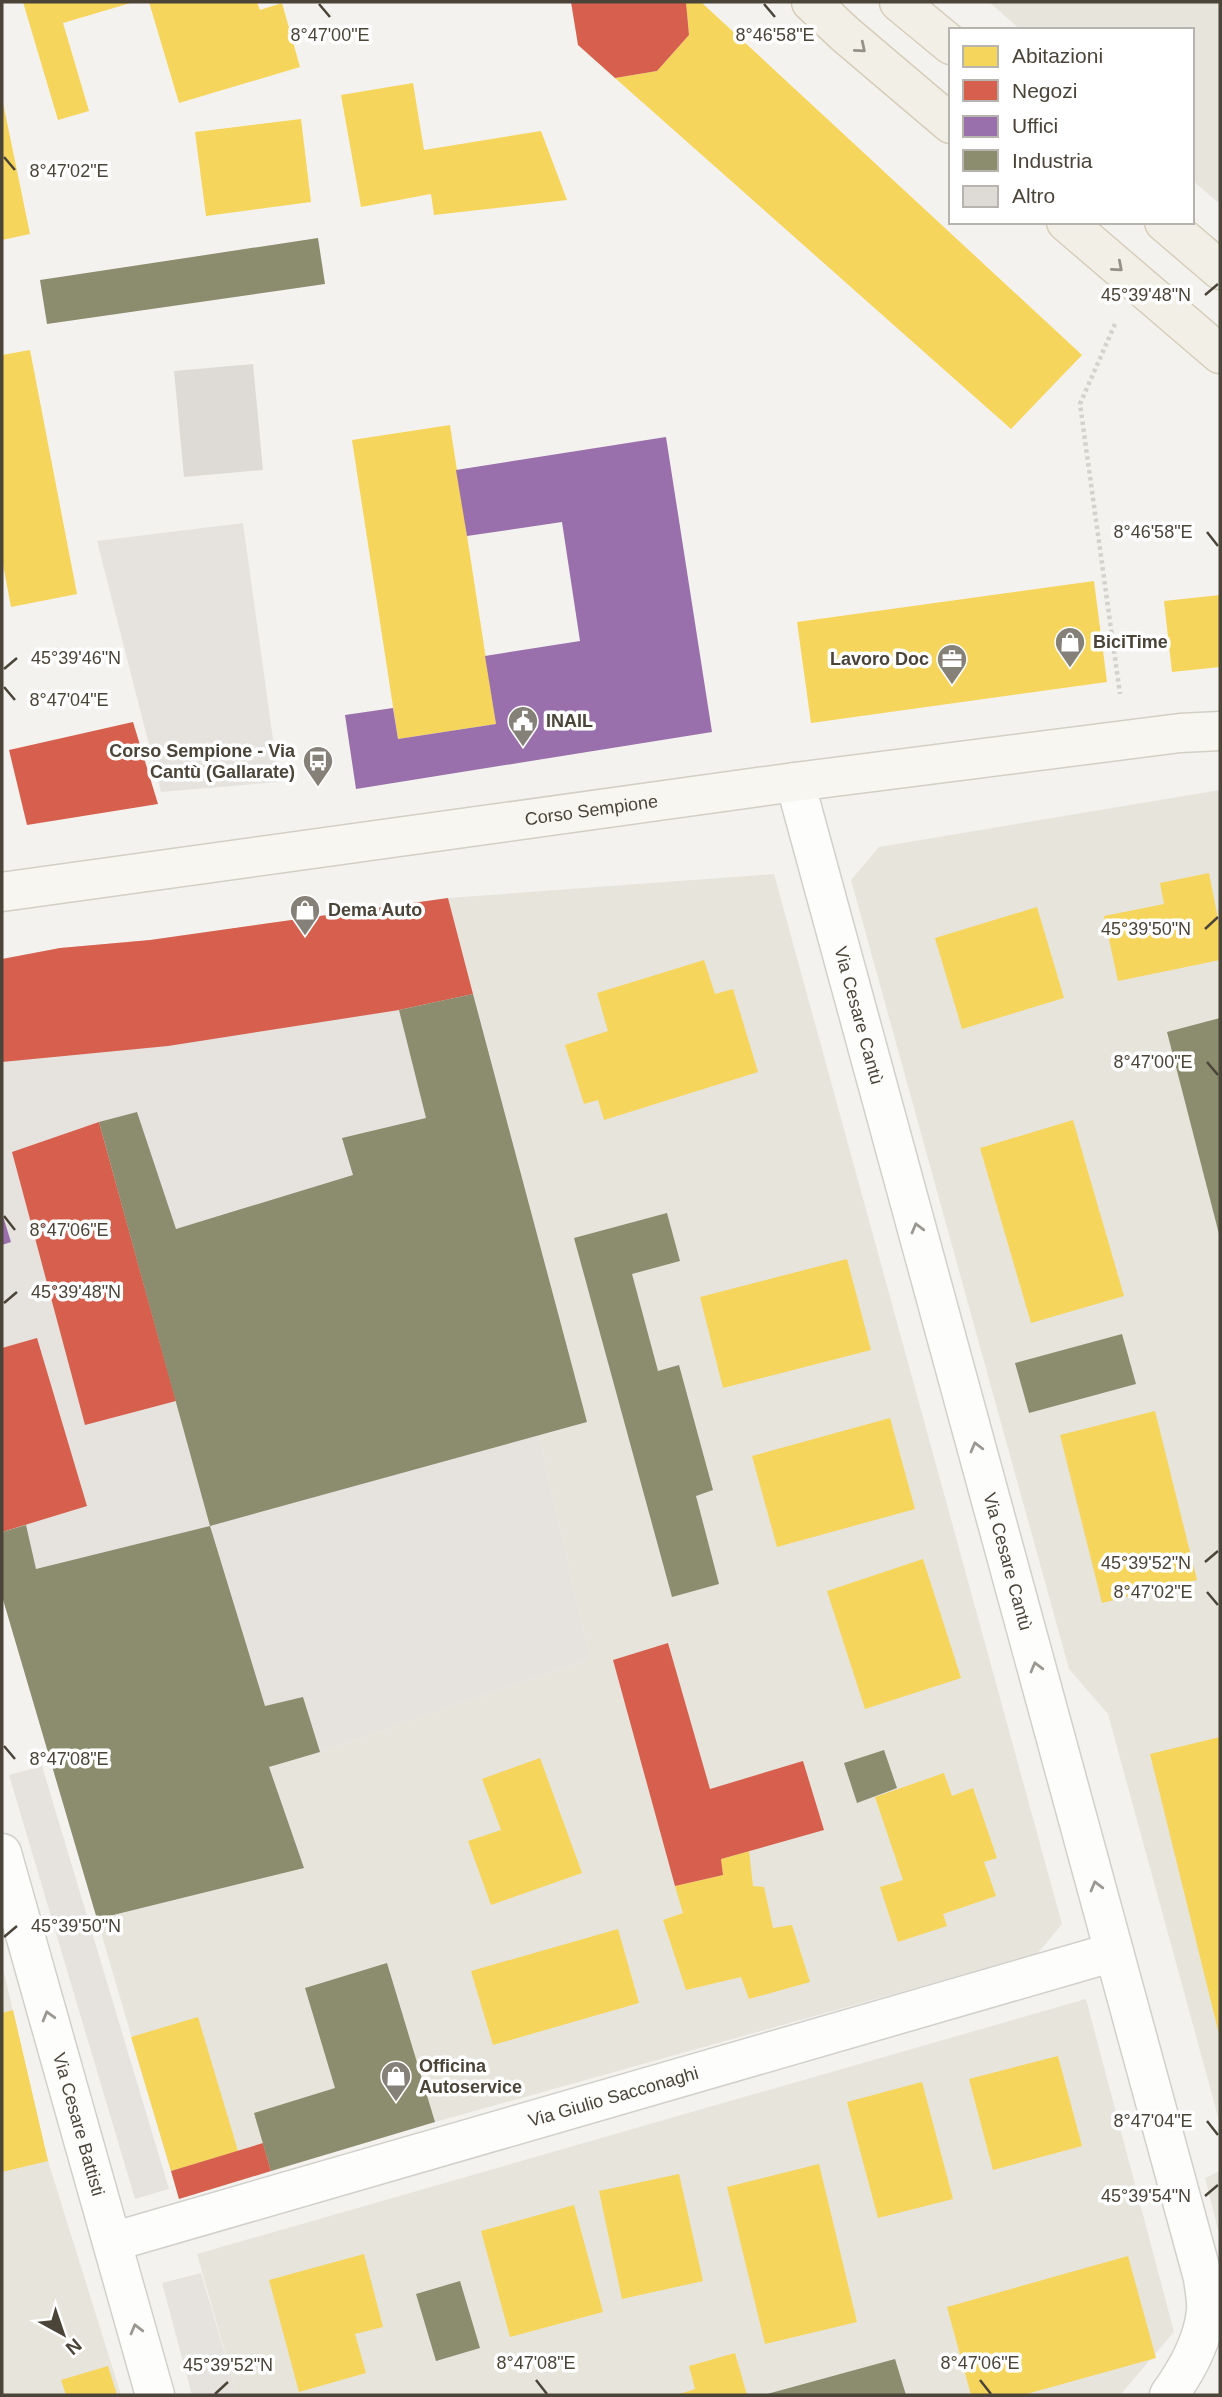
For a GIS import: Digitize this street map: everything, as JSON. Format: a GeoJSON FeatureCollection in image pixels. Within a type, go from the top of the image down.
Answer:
{"type":"FeatureCollection","features":[{"type":"Feature","properties":{"kind":"main road"},"geometry":{"type":"LineString","coordinates":[[811,2],[949,122]]}},
{"type":"Feature","properties":{"kind":"main road"},"geometry":{"type":"LineString","coordinates":[[899,2],[949,43]]}},
{"type":"Feature","properties":{"kind":"main road"},"geometry":{"type":"LineString","coordinates":[[1068,224],[1220,354]]}},
{"type":"Feature","properties":{"kind":"main road"},"geometry":{"type":"LineString","coordinates":[[1166,224],[1220,270]]}},
{"type":"Feature","properties":{"kind":"street","name":"Corso Sempione"},"geometry":{"type":"LineString","coordinates":[[1180,733],[1220,719]]}},
{"type":"Feature","properties":{"kind":"street","name":"Corso Sempione"},"geometry":{"type":"LineString","coordinates":[[2,892],[795,782],[1180,733],[1220,731]]}},
{"type":"Feature","properties":{"kind":"street","name":"Via Cesare Cantù"},"geometry":{"type":"LineString","coordinates":[[795,782],[1203,2278],[1206,2310],[1199,2342],[1185,2372],[1169,2395]]}},
{"type":"Feature","properties":{"kind":"street","name":"Via Cesare Battisti"},"geometry":{"type":"LineString","coordinates":[[2,1853],[10,1915],[112,2242],[155,2395]]}},
{"type":"Feature","properties":{"kind":"street","name":"Via Giulio Sacconaghi"},"geometry":{"type":"LineString","coordinates":[[112,2242],[1114,1952]]}},
{"type":"Feature","properties":{"kind":"path"},"geometry":{"type":"LineString","coordinates":[[1126,740],[1080,404],[1134,280]]}},
{"type":"Feature","properties":{"kind":"shaded area"},"geometry":{"type":"Polygon","coordinates":[[[989,2],[1220,2],[1220,204],[1194,182],[1194,28],[1019,28],[989,2]]]}},
{"type":"Feature","properties":{"kind":"shaded area"},"geometry":{"type":"Polygon","coordinates":[[[243,523],[279,782],[161,792],[97,541],[243,523]]]}},
{"type":"Feature","properties":{"kind":"shaded area"},"geometry":{"type":"Polygon","coordinates":[[[1220,790],[1220,2124],[1108,1714],[1069,1669],[851,880],[879,847],[1220,790]]]}},
{"type":"Feature","properties":{"kind":"shaded area"},"geometry":{"type":"Polygon","coordinates":[[[774,874],[1062,1924],[1037,1954],[435,2122],[179,2199],[97,1919],[304,1868],[269,1767],[590,1659],[539,1436],[587,1422],[448,898],[774,874]]]}},
{"type":"Feature","properties":{"kind":"shaded area"},"geometry":{"type":"Polygon","coordinates":[[[448,898],[587,1422],[539,1436],[590,1659],[269,1767],[304,1868],[97,1919],[2,1596],[2,959],[60,948],[150,940],[448,898]]]}},
{"type":"Feature","properties":{"kind":"shaded area"},"geometry":{"type":"Polygon","coordinates":[[[42,1766],[169,2189],[135,2199],[9,1775],[42,1766]]]}},
{"type":"Feature","properties":{"kind":"shaded area"},"geometry":{"type":"Polygon","coordinates":[[[2,1964],[48,2161],[121,2395],[2,2395],[2,1964]]]}},
{"type":"Feature","properties":{"kind":"shaded area"},"geometry":{"type":"Polygon","coordinates":[[[1086,1999],[1174,2332],[1120,2395],[237,2395],[197,2254],[1086,1999]]]}},
{"type":"Feature","properties":{"kind":"shaded area"},"geometry":{"type":"Polygon","coordinates":[[[1220,2171],[1220,2237],[1205,2178],[1220,2171]]]}},
{"type":"Feature","properties":{"kind":"shaded area"},"geometry":{"type":"Polygon","coordinates":[[[201,2273],[237,2395],[192,2395],[162,2283],[201,2273]]]}},
{"type":"Feature","properties":{"kind":"building: Abitazioni"},"geometry":{"type":"Polygon","coordinates":[[[23,2],[134,2],[63,23],[89,111],[58,120],[23,2]]]}},
{"type":"Feature","properties":{"kind":"building: Abitazioni"},"geometry":{"type":"Polygon","coordinates":[[[149,2],[257,2],[260,10],[282,3],[300,67],[179,103],[149,2]]]}},
{"type":"Feature","properties":{"kind":"building: Abitazioni"},"geometry":{"type":"Polygon","coordinates":[[[686,2],[701,2],[1082,355],[1011,429],[615,78],[657,71],[689,35],[686,2]]]}},
{"type":"Feature","properties":{"kind":"building: Abitazioni"},"geometry":{"type":"Polygon","coordinates":[[[413,83],[424,150],[541,131],[567,200],[434,215],[431,194],[361,207],[341,95],[413,83]]]}},
{"type":"Feature","properties":{"kind":"building: Abitazioni"},"geometry":{"type":"Polygon","coordinates":[[[2,98],[30,234],[2,240],[2,98]]]}},
{"type":"Feature","properties":{"kind":"building: Abitazioni"},"geometry":{"type":"Polygon","coordinates":[[[301,119],[311,202],[206,216],[195,132],[301,119]]]}},
{"type":"Feature","properties":{"kind":"building: Abitazioni"},"geometry":{"type":"Polygon","coordinates":[[[30,350],[77,594],[11,607],[2,559],[2,355],[30,350]]]}},
{"type":"Feature","properties":{"kind":"building: Abitazioni"},"geometry":{"type":"Polygon","coordinates":[[[450,425],[496,724],[398,739],[352,440],[450,425]]]}},
{"type":"Feature","properties":{"kind":"building: Abitazioni"},"geometry":{"type":"Polygon","coordinates":[[[1094,581],[1107,682],[811,723],[797,622],[1094,581]]]}},
{"type":"Feature","properties":{"kind":"building: Abitazioni"},"geometry":{"type":"Polygon","coordinates":[[[1220,595],[1220,667],[1172,672],[1164,601],[1220,595]]]}},
{"type":"Feature","properties":{"kind":"building: Abitazioni"},"geometry":{"type":"Polygon","coordinates":[[[1209,873],[1220,929],[1220,960],[1118,981],[1104,916],[1164,904],[1160,883],[1209,873]]]}},
{"type":"Feature","properties":{"kind":"building: Abitazioni"},"geometry":{"type":"Polygon","coordinates":[[[1037,907],[1064,998],[962,1029],[935,938],[1037,907]]]}},
{"type":"Feature","properties":{"kind":"building: Abitazioni"},"geometry":{"type":"Polygon","coordinates":[[[704,960],[715,994],[733,989],[758,1072],[604,1120],[598,1100],[584,1104],[565,1045],[608,1031],[597,993],[704,960]]]}},
{"type":"Feature","properties":{"kind":"building: Abitazioni"},"geometry":{"type":"Polygon","coordinates":[[[1073,1120],[1124,1296],[1031,1323],[980,1148],[1073,1120]]]}},
{"type":"Feature","properties":{"kind":"building: Abitazioni"},"geometry":{"type":"Polygon","coordinates":[[[847,1259],[871,1350],[723,1388],[700,1297],[847,1259]]]}},
{"type":"Feature","properties":{"kind":"building: Abitazioni"},"geometry":{"type":"Polygon","coordinates":[[[1155,1411],[1197,1580],[1102,1603],[1060,1435],[1155,1411]]]}},
{"type":"Feature","properties":{"kind":"building: Abitazioni"},"geometry":{"type":"Polygon","coordinates":[[[890,1418],[915,1509],[777,1547],[752,1456],[890,1418]]]}},
{"type":"Feature","properties":{"kind":"building: Abitazioni"},"geometry":{"type":"Polygon","coordinates":[[[923,1559],[961,1678],[865,1709],[827,1591],[923,1559]]]}},
{"type":"Feature","properties":{"kind":"building: Abitazioni"},"geometry":{"type":"Polygon","coordinates":[[[1220,1737],[1220,2034],[1219,2034],[1150,1754],[1220,1737]]]}},
{"type":"Feature","properties":{"kind":"building: Abitazioni"},"geometry":{"type":"Polygon","coordinates":[[[540,1758],[582,1873],[491,1905],[468,1841],[501,1830],[482,1779],[540,1758]]]}},
{"type":"Feature","properties":{"kind":"building: Abitazioni"},"geometry":{"type":"Polygon","coordinates":[[[944,1773],[952,1796],[973,1788],[997,1858],[984,1862],[996,1896],[943,1914],[947,1926],[898,1942],[880,1887],[903,1880],[875,1797],[944,1773]]]}},
{"type":"Feature","properties":{"kind":"building: Abitazioni"},"geometry":{"type":"Polygon","coordinates":[[[749,1851],[753,1886],[764,1887],[773,1928],[792,1925],[810,1982],[749,1999],[741,1977],[686,1990],[663,1920],[683,1913],[675,1886],[723,1875],[721,1859],[749,1851]]]}},
{"type":"Feature","properties":{"kind":"building: Abitazioni"},"geometry":{"type":"Polygon","coordinates":[[[618,1929],[639,2003],[493,2045],[471,1971],[618,1929]]]}},
{"type":"Feature","properties":{"kind":"building: Abitazioni"},"geometry":{"type":"Polygon","coordinates":[[[13,2010],[48,2161],[2,2172],[2,2013],[13,2010]]]}},
{"type":"Feature","properties":{"kind":"building: Abitazioni"},"geometry":{"type":"Polygon","coordinates":[[[198,2017],[238,2151],[171,2171],[131,2037],[198,2017]]]}},
{"type":"Feature","properties":{"kind":"building: Abitazioni"},"geometry":{"type":"Polygon","coordinates":[[[1058,2056],[1082,2146],[993,2170],[969,2079],[1058,2056]]]}},
{"type":"Feature","properties":{"kind":"building: Abitazioni"},"geometry":{"type":"Polygon","coordinates":[[[922,2082],[953,2199],[878,2218],[847,2102],[922,2082]]]}},
{"type":"Feature","properties":{"kind":"building: Abitazioni"},"geometry":{"type":"Polygon","coordinates":[[[819,2164],[857,2322],[765,2344],[727,2187],[819,2164]]]}},
{"type":"Feature","properties":{"kind":"building: Abitazioni"},"geometry":{"type":"Polygon","coordinates":[[[679,2174],[703,2281],[622,2299],[599,2191],[679,2174]]]}},
{"type":"Feature","properties":{"kind":"building: Abitazioni"},"geometry":{"type":"Polygon","coordinates":[[[574,2205],[603,2312],[510,2337],[481,2231],[574,2205]]]}},
{"type":"Feature","properties":{"kind":"building: Abitazioni"},"geometry":{"type":"Polygon","coordinates":[[[364,2254],[383,2327],[355,2334],[366,2373],[299,2392],[269,2280],[364,2254]]]}},
{"type":"Feature","properties":{"kind":"building: Abitazioni"},"geometry":{"type":"Polygon","coordinates":[[[1128,2256],[1156,2358],[1023,2395],[971,2395],[947,2307],[1128,2256]]]}},
{"type":"Feature","properties":{"kind":"building: Abitazioni"},"geometry":{"type":"Polygon","coordinates":[[[735,2353],[747,2395],[676,2395],[695,2389],[689,2366],[735,2353]]]}},
{"type":"Feature","properties":{"kind":"building: Abitazioni"},"geometry":{"type":"Polygon","coordinates":[[[108,2366],[117,2395],[66,2395],[61,2380],[108,2366]]]}},
{"type":"Feature","properties":{"kind":"building: Negozi"},"geometry":{"type":"Polygon","coordinates":[[[571,2],[686,2],[689,35],[657,71],[615,78],[578,45],[571,2]]]}},
{"type":"Feature","properties":{"kind":"building: Negozi"},"geometry":{"type":"Polygon","coordinates":[[[133,722],[158,804],[27,825],[9,750],[133,722]]]}},
{"type":"Feature","properties":{"kind":"building: Negozi"},"geometry":{"type":"Polygon","coordinates":[[[448,898],[473,994],[399,1010],[168,1046],[2,1062],[2,959],[60,948],[150,940],[448,898]]]}},
{"type":"Feature","properties":{"kind":"building: Negozi"},"geometry":{"type":"Polygon","coordinates":[[[99,1122],[176,1401],[85,1425],[12,1152],[99,1122]]]}},
{"type":"Feature","properties":{"kind":"building: Negozi"},"geometry":{"type":"Polygon","coordinates":[[[37,1338],[87,1506],[2,1532],[2,1348],[37,1338]]]}},
{"type":"Feature","properties":{"kind":"building: Negozi"},"geometry":{"type":"Polygon","coordinates":[[[668,1643],[710,1789],[803,1761],[824,1830],[721,1859],[723,1875],[675,1886],[613,1660],[668,1643]]]}},
{"type":"Feature","properties":{"kind":"building: Negozi"},"geometry":{"type":"Polygon","coordinates":[[[263,2143],[271,2171],[179,2199],[171,2171],[263,2143]]]}},
{"type":"Feature","properties":{"kind":"building: Uffici"},"geometry":{"type":"Polygon","coordinates":[[[666,437],[712,732],[356,789],[345,715],[393,708],[398,739],[496,724],[485,656],[580,641],[562,522],[467,536],[456,470],[666,437]]]}},
{"type":"Feature","properties":{"kind":"building: Uffici"},"geometry":{"type":"Polygon","coordinates":[[[2,1213],[11,1242],[2,1245],[2,1213]]]}},
{"type":"Feature","properties":{"kind":"building: Industria"},"geometry":{"type":"Polygon","coordinates":[[[318,238],[325,284],[47,324],[40,280],[318,238]]]}},
{"type":"Feature","properties":{"kind":"building: Industria"},"geometry":{"type":"Polygon","coordinates":[[[473,994],[587,1422],[210,1526],[99,1122],[137,1112],[176,1229],[353,1175],[342,1138],[426,1118],[399,1010],[473,994]]]}},
{"type":"Feature","properties":{"kind":"building: Industria"},"geometry":{"type":"Polygon","coordinates":[[[1220,1018],[1220,1234],[1219,1234],[1167,1032],[1220,1018]]]}},
{"type":"Feature","properties":{"kind":"building: Industria"},"geometry":{"type":"Polygon","coordinates":[[[667,1213],[680,1261],[632,1274],[658,1371],[679,1365],[713,1490],[696,1496],[719,1584],[672,1597],[574,1238],[667,1213]]]}},
{"type":"Feature","properties":{"kind":"building: Industria"},"geometry":{"type":"Polygon","coordinates":[[[1122,1334],[1136,1384],[1029,1413],[1015,1363],[1122,1334]]]}},
{"type":"Feature","properties":{"kind":"building: Industria"},"geometry":{"type":"Polygon","coordinates":[[[26,1525],[36,1569],[210,1526],[265,1706],[303,1697],[320,1752],[269,1767],[304,1868],[97,1919],[2,1596],[2,1532],[26,1525]]]}},
{"type":"Feature","properties":{"kind":"building: Industria"},"geometry":{"type":"Polygon","coordinates":[[[884,1750],[897,1788],[857,1803],[844,1763],[884,1750]]]}},
{"type":"Feature","properties":{"kind":"building: Industria"},"geometry":{"type":"Polygon","coordinates":[[[387,1963],[435,2122],[271,2171],[254,2113],[335,2088],[305,1988],[387,1963]]]}},
{"type":"Feature","properties":{"kind":"building: Industria"},"geometry":{"type":"Polygon","coordinates":[[[460,2281],[480,2348],[436,2361],[416,2294],[460,2281]]]}},
{"type":"Feature","properties":{"kind":"building: Industria"},"geometry":{"type":"Polygon","coordinates":[[[895,2359],[906,2395],[767,2395],[767,2394],[895,2359]]]}},
{"type":"Feature","properties":{"kind":"building: Altro"},"geometry":{"type":"Polygon","coordinates":[[[253,364],[263,470],[184,477],[174,371],[253,364]]]}},
{"type":"Feature","properties":{"kind":"place","name":"BiciTime"},"geometry":{"type":"Point","coordinates":[1070,669]}},
{"type":"Feature","properties":{"kind":"place","name":"Lavoro Doc"},"geometry":{"type":"Point","coordinates":[952,686]}},
{"type":"Feature","properties":{"kind":"place","name":"INAIL"},"geometry":{"type":"Point","coordinates":[523,748]}},
{"type":"Feature","properties":{"kind":"place","name":"Corso Sempione - Via Cantù (Gallarate)"},"geometry":{"type":"Point","coordinates":[318,788]}},
{"type":"Feature","properties":{"kind":"place","name":"Dema Auto"},"geometry":{"type":"Point","coordinates":[305,937]}},
{"type":"Feature","properties":{"kind":"place","name":"Officina Autoservice"},"geometry":{"type":"Point","coordinates":[396,2103]}}]}
